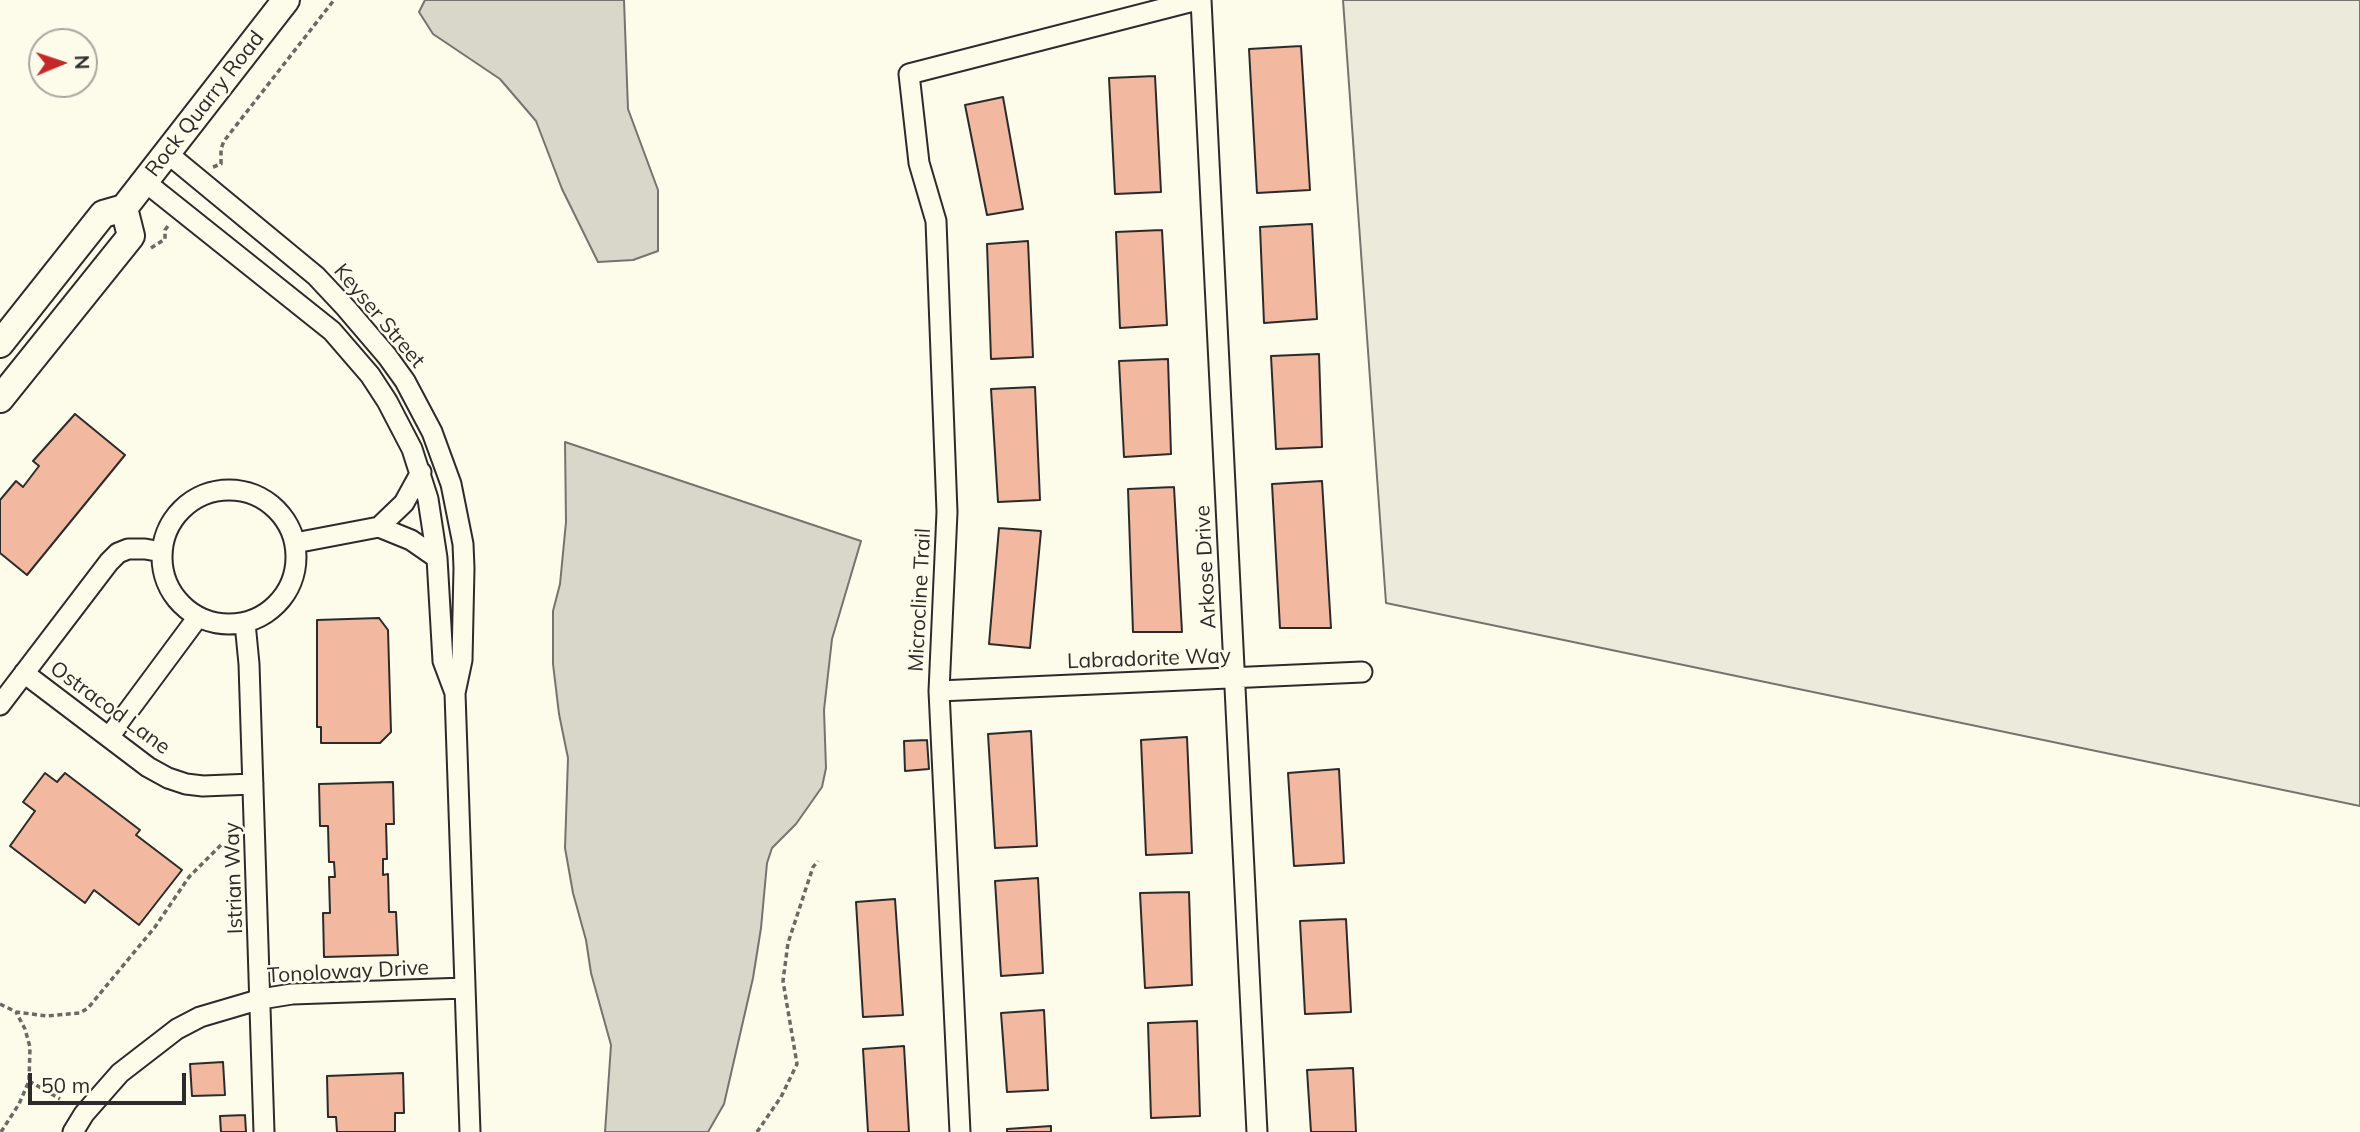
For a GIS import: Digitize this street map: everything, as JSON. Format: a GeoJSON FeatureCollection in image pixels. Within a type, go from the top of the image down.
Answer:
{"type":"FeatureCollection","features":[{"type":"Feature","properties":{"kind":"main road","name":"Rock Quarry Road"},"geometry":{"type":"LineString","coordinates":[[0,344],[103,214],[124,208],[286,0]]}},
{"type":"Feature","properties":{"kind":"main road"},"geometry":{"type":"LineString","coordinates":[[0,399],[131,236],[124,208]]}},
{"type":"Feature","properties":{"kind":"street","name":"Microcline Trail"},"geometry":{"type":"LineString","coordinates":[[960,1132],[939,691],[947,512],[936,221],[919,163],[909,74],[1199,0]]}},
{"type":"Feature","properties":{"kind":"street","name":"Arkose Drive"},"geometry":{"type":"LineString","coordinates":[[1199,0],[1257,1132]]}},
{"type":"Feature","properties":{"kind":"street","name":"Keyser Street"},"geometry":{"type":"LineString","coordinates":[[167,153],[316,276],[387,356],[420,407],[451,484],[463,544],[463,660],[454,692]]}},
{"type":"Feature","properties":{"kind":"street","name":"Keyser Street"},"geometry":{"type":"LineString","coordinates":[[144,181],[332,331],[370,375],[387,401],[421,472],[437,558],[443,661],[454,692],[470,1132]]}},
{"type":"Feature","properties":{"kind":"street"},"geometry":{"type":"LineString","coordinates":[[379,527],[404,503],[421,472]]}},
{"type":"Feature","properties":{"kind":"street"},"geometry":{"type":"LineString","coordinates":[[225,489],[262,497],[277,509],[289,524],[295,542],[297,560],[286,593],[275,606],[245,623],[213,622],[198,617],[175,596],[167,583],[162,552],[166,533],[189,502],[206,493],[225,489]]}},
{"type":"Feature","properties":{"kind":"street"},"geometry":{"type":"LineString","coordinates":[[295,542],[379,527],[411,540],[437,558]]}},
{"type":"Feature","properties":{"kind":"street"},"geometry":{"type":"LineString","coordinates":[[0,705],[118,553],[128,549],[162,552]]}},
{"type":"Feature","properties":{"kind":"street"},"geometry":{"type":"LineString","coordinates":[[109,737],[198,617]]}},
{"type":"Feature","properties":{"kind":"street","name":"Istrian Way"},"geometry":{"type":"LineString","coordinates":[[245,623],[264,1132]]}},
{"type":"Feature","properties":{"kind":"street","name":"Labradorite Way"},"geometry":{"type":"LineString","coordinates":[[939,691],[1362,672]]}},
{"type":"Feature","properties":{"kind":"street","name":"Ostracod Lane"},"geometry":{"type":"LineString","coordinates":[[24,673],[168,778],[186,785],[220,787],[253,784]]}},
{"type":"Feature","properties":{"kind":"street","name":"Tonoloway Drive"},"geometry":{"type":"LineString","coordinates":[[73,1132],[84,1114],[111,1082],[149,1049],[200,1017],[261,999],[308,993],[465,988]]}},
{"type":"Feature","properties":{"kind":"path"},"geometry":{"type":"LineString","coordinates":[[221,164],[224,141],[334,0]]}},
{"type":"Feature","properties":{"kind":"path"},"geometry":{"type":"LineString","coordinates":[[0,1004],[16,1012],[47,1016],[80,1013],[88,1008],[155,927],[189,877],[222,844]]}},
{"type":"Feature","properties":{"kind":"path"},"geometry":{"type":"LineString","coordinates":[[757,1132],[781,1097],[797,1064],[783,981],[788,943],[813,867],[818,861]]}},
{"type":"Feature","properties":{"kind":"path"},"geometry":{"type":"LineString","coordinates":[[1,1132],[29,1082],[30,1047],[16,1012]]}},
{"type":"Feature","properties":{"kind":"path"},"geometry":{"type":"LineString","coordinates":[[29,1082],[60,1099]]}},
{"type":"Feature","properties":{"kind":"shaded area"},"geometry":{"type":"Polygon","coordinates":[[[425,0],[624,0],[628,109],[658,190],[658,251],[633,260],[598,262],[562,189],[536,121],[500,79],[433,34],[419,12],[425,0]]]}},
{"type":"Feature","properties":{"kind":"shaded area"},"geometry":{"type":"Polygon","coordinates":[[[1343,0],[2360,0],[2360,806],[1386,603],[1343,0]]]}},
{"type":"Feature","properties":{"kind":"shaded area"},"geometry":{"type":"Polygon","coordinates":[[[565,442],[861,541],[832,639],[824,710],[826,768],[822,787],[796,824],[772,848],[767,863],[753,978],[724,1104],[708,1132],[605,1132],[611,1045],[591,973],[565,848],[568,758],[553,664],[553,611],[560,584],[566,522],[565,442]]]}},
{"type":"Feature","properties":{"kind":"building"},"geometry":{"type":"Polygon","coordinates":[[[1301,46],[1310,190],[1257,193],[1249,49],[1301,46]]]}},
{"type":"Feature","properties":{"kind":"building"},"geometry":{"type":"Polygon","coordinates":[[[1155,76],[1161,192],[1115,194],[1109,78],[1155,76]]]}},
{"type":"Feature","properties":{"kind":"building"},"geometry":{"type":"Polygon","coordinates":[[[1003,97],[1023,209],[987,215],[965,105],[1003,97]]]}},
{"type":"Feature","properties":{"kind":"building"},"geometry":{"type":"Polygon","coordinates":[[[1312,224],[1317,319],[1264,323],[1260,227],[1312,224]]]}},
{"type":"Feature","properties":{"kind":"building"},"geometry":{"type":"Polygon","coordinates":[[[1162,230],[1167,325],[1120,328],[1116,232],[1162,230]]]}},
{"type":"Feature","properties":{"kind":"building"},"geometry":{"type":"Polygon","coordinates":[[[1028,241],[1033,357],[991,359],[987,244],[1028,241]]]}},
{"type":"Feature","properties":{"kind":"building"},"geometry":{"type":"Polygon","coordinates":[[[1319,354],[1322,447],[1276,449],[1271,356],[1319,354]]]}},
{"type":"Feature","properties":{"kind":"building"},"geometry":{"type":"Polygon","coordinates":[[[1168,359],[1171,454],[1124,457],[1119,361],[1168,359]]]}},
{"type":"Feature","properties":{"kind":"building"},"geometry":{"type":"Polygon","coordinates":[[[1035,387],[1040,500],[998,502],[991,389],[1035,387]]]}},
{"type":"Feature","properties":{"kind":"building"},"geometry":{"type":"Polygon","coordinates":[[[75,414],[125,455],[27,575],[0,553],[0,500],[16,481],[23,487],[39,466],[33,461],[75,414]]]}},
{"type":"Feature","properties":{"kind":"building"},"geometry":{"type":"Polygon","coordinates":[[[1322,481],[1331,628],[1280,628],[1272,484],[1322,481]]]}},
{"type":"Feature","properties":{"kind":"building"},"geometry":{"type":"Polygon","coordinates":[[[1174,487],[1182,632],[1133,632],[1128,489],[1174,487]]]}},
{"type":"Feature","properties":{"kind":"building"},"geometry":{"type":"Polygon","coordinates":[[[999,528],[1041,531],[1030,648],[989,644],[999,528]]]}},
{"type":"Feature","properties":{"kind":"building"},"geometry":{"type":"Polygon","coordinates":[[[379,618],[388,630],[391,732],[380,743],[321,743],[321,727],[317,727],[317,620],[379,618]]]}},
{"type":"Feature","properties":{"kind":"building"},"geometry":{"type":"Polygon","coordinates":[[[1031,731],[1037,846],[995,848],[988,734],[1031,731]]]}},
{"type":"Feature","properties":{"kind":"building"},"geometry":{"type":"Polygon","coordinates":[[[1187,737],[1192,853],[1146,855],[1141,740],[1187,737]]]}},
{"type":"Feature","properties":{"kind":"building"},"geometry":{"type":"Polygon","coordinates":[[[927,740],[929,769],[905,771],[904,741],[927,740]]]}},
{"type":"Feature","properties":{"kind":"building"},"geometry":{"type":"Polygon","coordinates":[[[1339,769],[1344,863],[1294,866],[1288,773],[1339,769]]]}},
{"type":"Feature","properties":{"kind":"building"},"geometry":{"type":"Polygon","coordinates":[[[45,773],[57,782],[65,773],[140,830],[136,835],[182,870],[139,925],[94,890],[85,903],[10,846],[35,811],[23,802],[45,773]]]}},
{"type":"Feature","properties":{"kind":"building"},"geometry":{"type":"Polygon","coordinates":[[[393,782],[394,824],[386,824],[387,859],[383,859],[383,875],[388,874],[389,912],[396,912],[398,955],[324,957],[323,913],[330,913],[329,877],[335,877],[334,862],[329,862],[328,826],[320,826],[319,784],[393,782]]]}},
{"type":"Feature","properties":{"kind":"building"},"geometry":{"type":"Polygon","coordinates":[[[1038,878],[1043,973],[1001,976],[995,881],[1038,878]]]}},
{"type":"Feature","properties":{"kind":"building"},"geometry":{"type":"Polygon","coordinates":[[[1189,892],[1192,985],[1145,988],[1140,893],[1189,892]]]}},
{"type":"Feature","properties":{"kind":"building"},"geometry":{"type":"Polygon","coordinates":[[[895,899],[903,1015],[863,1017],[856,902],[895,899]]]}},
{"type":"Feature","properties":{"kind":"building"},"geometry":{"type":"Polygon","coordinates":[[[1346,919],[1351,1012],[1305,1014],[1300,921],[1346,919]]]}},
{"type":"Feature","properties":{"kind":"building"},"geometry":{"type":"Polygon","coordinates":[[[1044,1010],[1048,1090],[1007,1092],[1001,1013],[1044,1010]]]}},
{"type":"Feature","properties":{"kind":"building"},"geometry":{"type":"Polygon","coordinates":[[[1197,1021],[1200,1116],[1151,1118],[1148,1023],[1197,1021]]]}},
{"type":"Feature","properties":{"kind":"building"},"geometry":{"type":"Polygon","coordinates":[[[904,1046],[909,1132],[868,1132],[863,1049],[904,1046]]]}},
{"type":"Feature","properties":{"kind":"building"},"geometry":{"type":"Polygon","coordinates":[[[223,1062],[225,1095],[192,1096],[190,1064],[223,1062]]]}},
{"type":"Feature","properties":{"kind":"building"},"geometry":{"type":"Polygon","coordinates":[[[1353,1068],[1356,1132],[1311,1132],[1307,1070],[1353,1068]]]}},
{"type":"Feature","properties":{"kind":"building"},"geometry":{"type":"Polygon","coordinates":[[[403,1073],[404,1113],[395,1113],[395,1132],[337,1132],[336,1117],[328,1117],[327,1076],[403,1073]]]}},
{"type":"Feature","properties":{"kind":"building"},"geometry":{"type":"Polygon","coordinates":[[[245,1115],[246,1132],[221,1132],[220,1116],[245,1115]]]}},
{"type":"Feature","properties":{"kind":"building"},"geometry":{"type":"Polygon","coordinates":[[[1051,1126],[1051,1132],[1007,1132],[1007,1129],[1051,1126]]]}}]}
